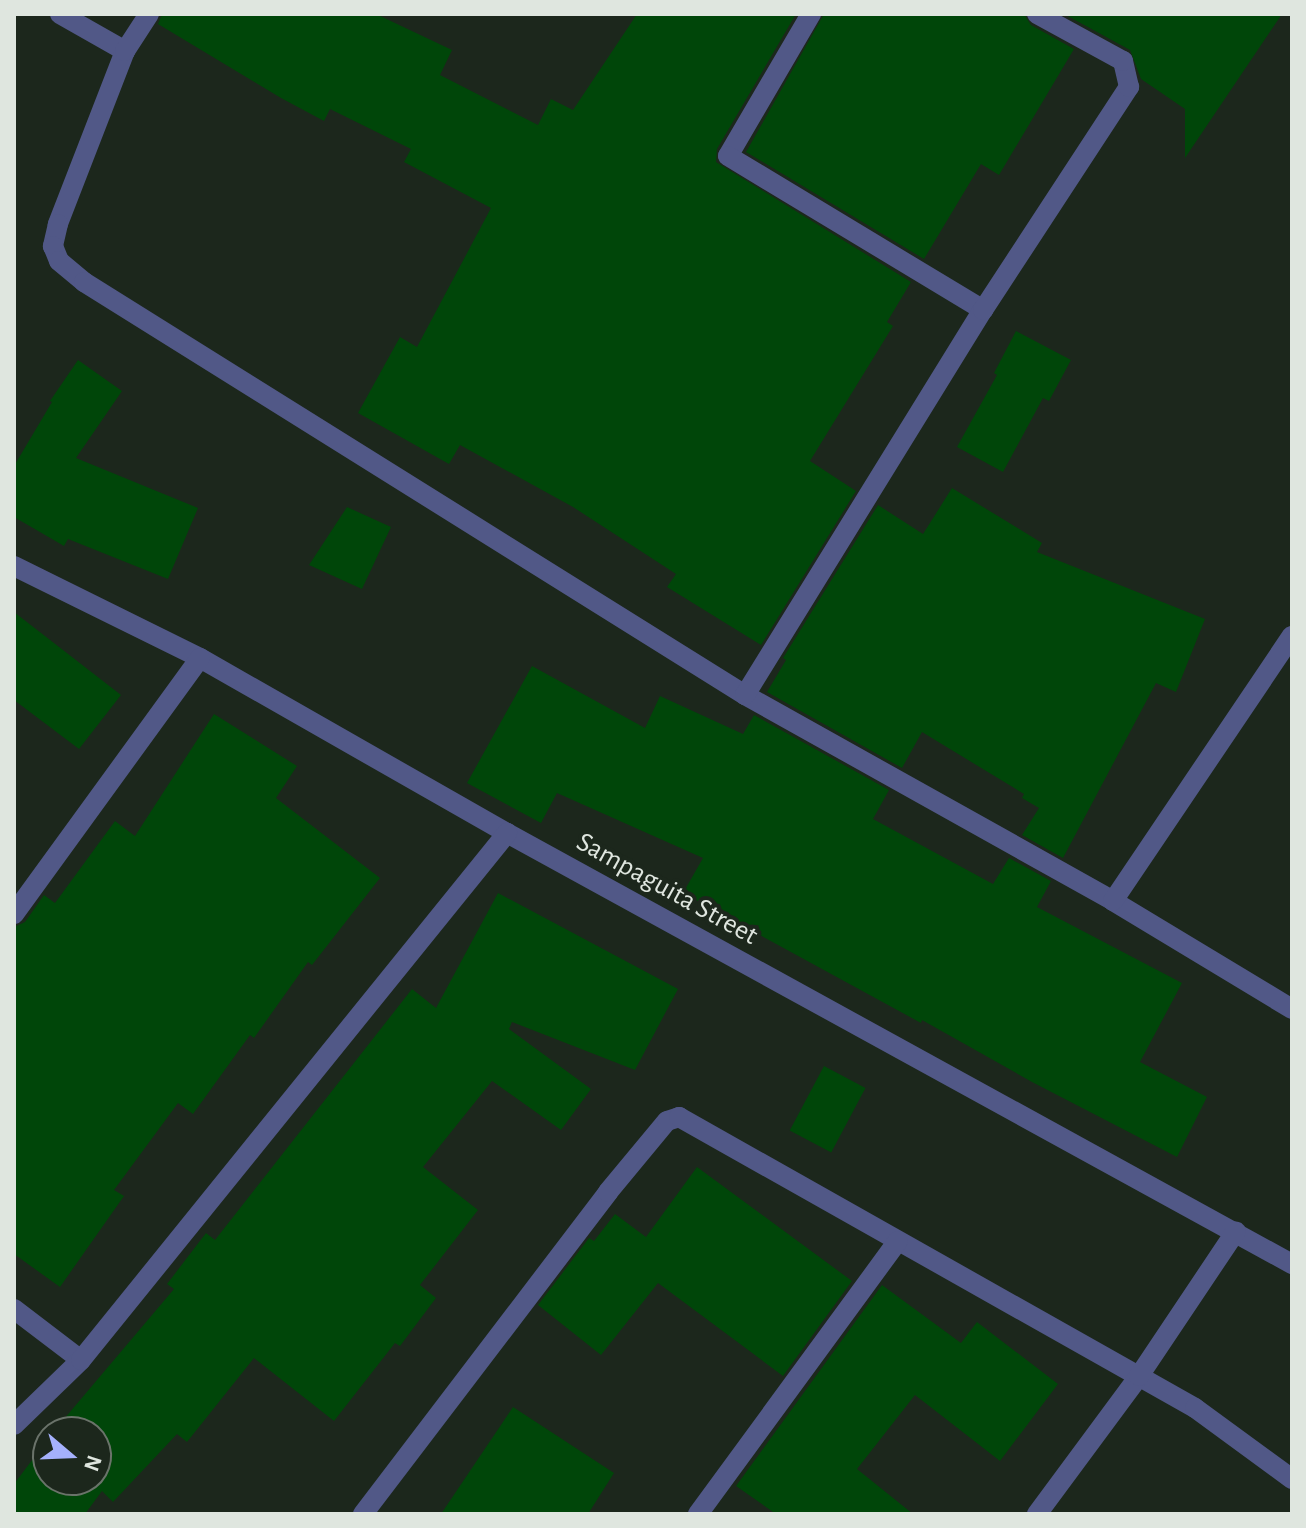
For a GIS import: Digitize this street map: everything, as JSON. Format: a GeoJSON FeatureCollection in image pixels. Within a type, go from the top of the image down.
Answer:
{"type":"FeatureCollection","features":[{"type":"Feature","properties":{"kind":"street"},"geometry":{"type":"LineString","coordinates":[[60,14],[125,51]]}},
{"type":"Feature","properties":{"kind":"street"},"geometry":{"type":"LineString","coordinates":[[149,14],[125,51],[58,224],[53,246],[59,261],[84,282],[745,695],[1113,901],[1292,1009]]}},
{"type":"Feature","properties":{"kind":"street"},"geometry":{"type":"LineString","coordinates":[[811,14],[728,156],[983,310]]}},
{"type":"Feature","properties":{"kind":"street"},"geometry":{"type":"LineString","coordinates":[[745,695],[983,310],[1121,104],[1129,87],[1123,61],[1037,14]]}},
{"type":"Feature","properties":{"kind":"street","name":"Sampaguita Street"},"geometry":{"type":"LineString","coordinates":[[14,566],[200,658],[507,833],[1292,1264]]}},
{"type":"Feature","properties":{"kind":"street"},"geometry":{"type":"LineString","coordinates":[[1113,901],[1292,636]]}},
{"type":"Feature","properties":{"kind":"street"},"geometry":{"type":"LineString","coordinates":[[14,914],[200,658]]}},
{"type":"Feature","properties":{"kind":"street"},"geometry":{"type":"LineString","coordinates":[[14,1425],[81,1360],[507,833]]}},
{"type":"Feature","properties":{"kind":"street"},"geometry":{"type":"LineString","coordinates":[[363,1514],[608,1192],[674,1117],[1195,1408],[1292,1479]]}},
{"type":"Feature","properties":{"kind":"street"},"geometry":{"type":"LineString","coordinates":[[1037,1514],[1139,1376],[1236,1231]]}},
{"type":"Feature","properties":{"kind":"street"},"geometry":{"type":"LineString","coordinates":[[698,1514],[898,1241]]}},
{"type":"Feature","properties":{"kind":"street"},"geometry":{"type":"LineString","coordinates":[[14,1309],[81,1360]]}},
{"type":"Feature","properties":{"kind":"building"},"geometry":{"type":"Polygon","coordinates":[[[162,14],[376,14],[452,50],[440,75],[538,125],[551,99],[573,110],[637,14],[796,14],[717,149],[716,162],[911,282],[887,322],[893,326],[810,461],[856,491],[761,645],[667,587],[676,574],[573,507],[460,445],[449,464],[358,413],[400,337],[417,347],[491,208],[404,162],[411,149],[330,109],[324,121],[281,98],[158,24],[162,14]]]}},
{"type":"Feature","properties":{"kind":"building"},"geometry":{"type":"Polygon","coordinates":[[[824,14],[1024,14],[1031,25],[1074,49],[999,175],[981,164],[924,259],[746,152],[824,14]]]}},
{"type":"Feature","properties":{"kind":"building"},"geometry":{"type":"Polygon","coordinates":[[[1064,14],[1282,14],[1185,158],[1185,109],[1141,79],[1130,50],[1064,14]]]}},
{"type":"Feature","properties":{"kind":"building"},"geometry":{"type":"Polygon","coordinates":[[[1016,331],[1071,360],[1049,401],[1043,398],[1003,472],[957,447],[997,375],[994,373],[1016,331]]]}},
{"type":"Feature","properties":{"kind":"building"},"geometry":{"type":"Polygon","coordinates":[[[78,360],[122,391],[76,458],[198,508],[168,579],[68,539],[64,546],[14,517],[14,466],[50,401],[78,360]]]}},
{"type":"Feature","properties":{"kind":"building"},"geometry":{"type":"Polygon","coordinates":[[[952,488],[1042,543],[1037,552],[1205,619],[1176,692],[1156,683],[1063,858],[1022,835],[1039,808],[1022,798],[1024,794],[922,732],[902,768],[767,692],[786,660],[783,658],[878,505],[923,534],[952,488]]]}},
{"type":"Feature","properties":{"kind":"building"},"geometry":{"type":"Polygon","coordinates":[[[347,507],[391,527],[362,589],[309,565],[347,507]]]}},
{"type":"Feature","properties":{"kind":"building"},"geometry":{"type":"Polygon","coordinates":[[[14,612],[121,695],[79,749],[14,700],[14,612]]]}},
{"type":"Feature","properties":{"kind":"building"},"geometry":{"type":"Polygon","coordinates":[[[532,666],[645,728],[660,696],[743,734],[754,715],[889,790],[873,819],[993,884],[1009,858],[1051,881],[1037,907],[1182,983],[1140,1062],[1207,1097],[1177,1157],[1032,1082],[922,1020],[921,1023],[683,893],[703,858],[557,793],[541,823],[467,783],[532,666]]]}},
{"type":"Feature","properties":{"kind":"building"},"geometry":{"type":"Polygon","coordinates":[[[214,714],[297,766],[276,798],[380,878],[312,965],[308,962],[254,1038],[250,1035],[193,1114],[178,1103],[114,1190],[124,1196],[60,1287],[14,1254],[14,927],[25,922],[44,895],[55,903],[115,821],[135,836],[214,714]]]}},
{"type":"Feature","properties":{"kind":"building"},"geometry":{"type":"Polygon","coordinates":[[[498,893],[678,989],[635,1070],[512,1022],[509,1029],[591,1089],[561,1130],[492,1081],[423,1167],[478,1210],[420,1285],[436,1298],[400,1346],[395,1343],[334,1421],[254,1358],[187,1442],[177,1434],[113,1502],[107,1496],[112,1496],[112,1416],[67,1416],[174,1289],[167,1284],[206,1233],[215,1240],[412,989],[436,1008],[498,893]]]}},
{"type":"Feature","properties":{"kind":"building"},"geometry":{"type":"Polygon","coordinates":[[[824,1066],[865,1088],[831,1153],[790,1130],[824,1066]]]}},
{"type":"Feature","properties":{"kind":"building"},"geometry":{"type":"Polygon","coordinates":[[[697,1167],[852,1281],[783,1376],[658,1283],[601,1355],[538,1305],[589,1238],[594,1241],[615,1214],[646,1237],[697,1167]]]}},
{"type":"Feature","properties":{"kind":"building"},"geometry":{"type":"Polygon","coordinates":[[[882,1285],[961,1343],[977,1322],[1058,1384],[1000,1461],[915,1395],[857,1469],[913,1514],[776,1514],[736,1486],[882,1285]]]}},
{"type":"Feature","properties":{"kind":"building"},"geometry":{"type":"Polygon","coordinates":[[[513,1407],[614,1473],[588,1514],[441,1514],[513,1407]]]}},
{"type":"Feature","properties":{"kind":"building"},"geometry":{"type":"Polygon","coordinates":[[[32,1460],[32,1496],[98,1496],[85,1514],[14,1514],[14,1484],[32,1460]]]}}]}
